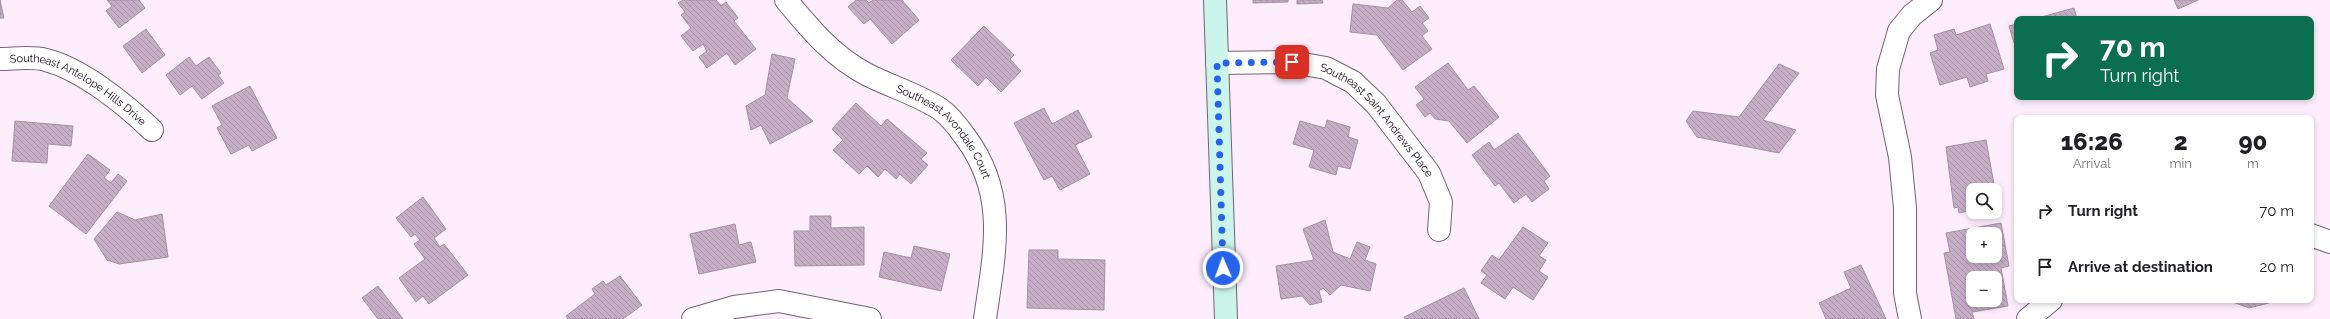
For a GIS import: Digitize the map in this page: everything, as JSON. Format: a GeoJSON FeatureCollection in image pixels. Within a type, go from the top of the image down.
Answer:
{"type":"FeatureCollection","features":[{"type":"Feature","properties":{"kind":"main road"},"geometry":{"type":"LineString","coordinates":[[1215,0],[1226,319]]}},
{"type":"Feature","properties":{"kind":"street","name":"Southeast Avondale Court"},"geometry":{"type":"LineString","coordinates":[[786,0],[818,39],[834,54],[870,76],[904,89],[940,109],[958,126],[971,144],[985,168],[995,209],[996,242],[985,319]]}},
{"type":"Feature","properties":{"kind":"street"},"geometry":{"type":"LineString","coordinates":[[1910,319],[1905,294],[1905,208],[1900,157],[1887,95],[1888,69],[1893,47],[1899,32],[1912,15],[1931,0]]}},
{"type":"Feature","properties":{"kind":"street","name":"Southeast Antelope Hills Drive"},"geometry":{"type":"LineString","coordinates":[[0,59],[50,51],[82,76],[125,104],[152,130]]}},
{"type":"Feature","properties":{"kind":"street","name":"Southeast Saint Andrews Place"},"geometry":{"type":"LineString","coordinates":[[1217,63],[1292,62],[1326,68],[1353,82],[1376,104],[1430,173],[1441,202],[1439,230]]}},
{"type":"Feature","properties":{"kind":"street"},"geometry":{"type":"LineString","coordinates":[[2314,236],[2330,242]]}},
{"type":"Feature","properties":{"kind":"street"},"geometry":{"type":"LineString","coordinates":[[693,319],[734,306],[779,301],[870,319]]}},
{"type":"Feature","properties":{"kind":"street"},"geometry":{"type":"LineString","coordinates":[[2028,319],[2047,303]]}},
{"type":"Feature","properties":{"kind":"building"},"geometry":{"type":"Polygon","coordinates":[[[0,0],[4,18],[0,18],[0,0]]]}},
{"type":"Feature","properties":{"kind":"building"},"geometry":{"type":"Polygon","coordinates":[[[107,0],[139,0],[145,8],[119,28],[106,11],[112,6],[107,0]]]}},
{"type":"Feature","properties":{"kind":"building"},"geometry":{"type":"Polygon","coordinates":[[[683,0],[716,0],[721,6],[726,2],[738,18],[734,21],[756,49],[735,65],[727,53],[707,68],[699,57],[707,51],[703,44],[693,51],[681,36],[691,28],[681,15],[685,12],[678,3],[683,0]]]}},
{"type":"Feature","properties":{"kind":"building"},"geometry":{"type":"Polygon","coordinates":[[[856,0],[866,0],[869,3],[873,0],[902,0],[919,20],[892,44],[870,19],[864,24],[848,7],[856,0]]]}},
{"type":"Feature","properties":{"kind":"building"},"geometry":{"type":"Polygon","coordinates":[[[1253,0],[1288,0],[1288,2],[1253,3],[1253,0]]]}},
{"type":"Feature","properties":{"kind":"building"},"geometry":{"type":"Polygon","coordinates":[[[1297,0],[1322,0],[1323,3],[1297,4],[1297,0]]]}},
{"type":"Feature","properties":{"kind":"building"},"geometry":{"type":"Polygon","coordinates":[[[1397,0],[1402,0],[1412,12],[1420,6],[1429,18],[1422,23],[1428,31],[1422,36],[1432,49],[1403,70],[1377,35],[1350,32],[1353,4],[1388,8],[1397,0]]]}},
{"type":"Feature","properties":{"kind":"building"},"geometry":{"type":"Polygon","coordinates":[[[2174,0],[2198,0],[2178,9],[2174,0]]]}},
{"type":"Feature","properties":{"kind":"building"},"geometry":{"type":"Polygon","coordinates":[[[2074,8],[2076,16],[2045,16],[2074,8]]]}},
{"type":"Feature","properties":{"kind":"building"},"geometry":{"type":"Polygon","coordinates":[[[1990,24],[2004,69],[1986,74],[1988,81],[1970,87],[1967,77],[1940,85],[1930,53],[1938,50],[1934,35],[1954,29],[1956,35],[1990,24]]]}},
{"type":"Feature","properties":{"kind":"building"},"geometry":{"type":"Polygon","coordinates":[[[2014,25],[2014,43],[2009,26],[2014,25]]]}},
{"type":"Feature","properties":{"kind":"building"},"geometry":{"type":"Polygon","coordinates":[[[984,26],[1014,55],[1010,59],[1021,71],[1001,92],[986,77],[978,86],[951,60],[984,26]]]}},
{"type":"Feature","properties":{"kind":"building"},"geometry":{"type":"Polygon","coordinates":[[[146,29],[165,55],[142,73],[123,46],[146,29]]]}},
{"type":"Feature","properties":{"kind":"building"},"geometry":{"type":"Polygon","coordinates":[[[772,54],[795,59],[787,98],[813,121],[770,144],[761,125],[751,130],[746,106],[765,95],[772,54]]]}},
{"type":"Feature","properties":{"kind":"building"},"geometry":{"type":"Polygon","coordinates":[[[189,57],[196,66],[209,57],[221,73],[218,75],[224,83],[202,99],[192,86],[180,95],[166,75],[189,57]]]}},
{"type":"Feature","properties":{"kind":"building"},"geometry":{"type":"Polygon","coordinates":[[[1448,63],[1468,90],[1474,86],[1499,117],[1467,143],[1449,121],[1435,119],[1430,113],[1425,117],[1416,105],[1424,99],[1415,87],[1448,63]]]}},
{"type":"Feature","properties":{"kind":"building"},"geometry":{"type":"Polygon","coordinates":[[[1779,64],[1799,73],[1763,120],[1796,130],[1779,153],[1697,137],[1686,121],[1693,111],[1739,117],[1779,64]]]}},
{"type":"Feature","properties":{"kind":"building"},"geometry":{"type":"Polygon","coordinates":[[[250,86],[277,138],[252,151],[249,145],[231,154],[217,128],[222,125],[212,106],[250,86]]]}},
{"type":"Feature","properties":{"kind":"building"},"geometry":{"type":"Polygon","coordinates":[[[856,103],[881,126],[887,119],[927,153],[921,159],[928,165],[911,184],[900,174],[896,179],[885,169],[878,177],[867,166],[859,174],[833,150],[843,140],[832,129],[856,103]]]}},
{"type":"Feature","properties":{"kind":"building"},"geometry":{"type":"Polygon","coordinates":[[[1044,108],[1052,124],[1078,110],[1092,137],[1075,145],[1090,174],[1060,190],[1052,176],[1044,180],[1014,123],[1044,108]]]}},
{"type":"Feature","properties":{"kind":"building"},"geometry":{"type":"Polygon","coordinates":[[[1327,120],[1350,127],[1348,137],[1358,140],[1350,169],[1338,166],[1336,175],[1309,167],[1314,150],[1293,144],[1300,121],[1325,128],[1327,120]]]}},
{"type":"Feature","properties":{"kind":"building"},"geometry":{"type":"Polygon","coordinates":[[[15,121],[73,126],[71,146],[48,144],[47,163],[12,161],[15,121]]]}},
{"type":"Feature","properties":{"kind":"building"},"geometry":{"type":"Polygon","coordinates":[[[1518,133],[1550,176],[1544,181],[1549,189],[1532,202],[1526,194],[1514,203],[1499,183],[1495,186],[1472,155],[1489,142],[1494,150],[1518,133]]]}},
{"type":"Feature","properties":{"kind":"building"},"geometry":{"type":"Polygon","coordinates":[[[1986,140],[1994,183],[1966,183],[1966,212],[1959,213],[1958,207],[1954,208],[1946,147],[1986,140]]]}},
{"type":"Feature","properties":{"kind":"building"},"geometry":{"type":"Polygon","coordinates":[[[88,154],[110,170],[104,178],[111,183],[118,174],[127,181],[86,234],[49,206],[88,154]]]}},
{"type":"Feature","properties":{"kind":"building"},"geometry":{"type":"Polygon","coordinates":[[[423,197],[446,229],[434,238],[440,247],[444,244],[468,275],[429,304],[423,296],[416,302],[399,278],[425,259],[414,244],[420,240],[415,234],[411,237],[396,218],[423,197]]]}},
{"type":"Feature","properties":{"kind":"building"},"geometry":{"type":"Polygon","coordinates":[[[117,212],[135,220],[162,214],[168,257],[119,264],[107,260],[94,239],[117,212]]]}},
{"type":"Feature","properties":{"kind":"building"},"geometry":{"type":"Polygon","coordinates":[[[810,216],[831,216],[831,228],[864,227],[864,265],[795,266],[794,231],[810,231],[810,216]]]}},
{"type":"Feature","properties":{"kind":"building"},"geometry":{"type":"Polygon","coordinates":[[[1325,220],[1333,252],[1350,259],[1357,242],[1370,247],[1365,260],[1376,264],[1370,291],[1341,285],[1330,295],[1323,288],[1319,291],[1322,302],[1310,305],[1302,296],[1281,299],[1276,266],[1314,260],[1303,229],[1325,220]]]}},
{"type":"Feature","properties":{"kind":"building"},"geometry":{"type":"Polygon","coordinates":[[[2001,223],[2002,227],[1979,227],[2001,223]]]}},
{"type":"Feature","properties":{"kind":"building"},"geometry":{"type":"Polygon","coordinates":[[[735,224],[739,245],[751,242],[756,262],[699,274],[690,234],[735,224]]]}},
{"type":"Feature","properties":{"kind":"building"},"geometry":{"type":"Polygon","coordinates":[[[1523,227],[1548,243],[1539,256],[1546,260],[1539,271],[1548,277],[1533,300],[1513,287],[1505,299],[1481,283],[1487,275],[1481,271],[1492,255],[1499,260],[1523,227]]]}},
{"type":"Feature","properties":{"kind":"building"},"geometry":{"type":"Polygon","coordinates":[[[2002,228],[2009,266],[2001,268],[2002,271],[1966,271],[1966,307],[2002,307],[1972,312],[1974,319],[1956,319],[1944,253],[1950,252],[1946,233],[1966,229],[1966,263],[2002,263],[2002,228]]]}},
{"type":"Feature","properties":{"kind":"building"},"geometry":{"type":"Polygon","coordinates":[[[914,246],[950,254],[941,291],[879,277],[884,252],[911,258],[914,246]]]}},
{"type":"Feature","properties":{"kind":"building"},"geometry":{"type":"Polygon","coordinates":[[[1029,250],[1058,250],[1058,259],[1105,260],[1104,310],[1027,308],[1029,250]]]}},
{"type":"Feature","properties":{"kind":"building"},"geometry":{"type":"Polygon","coordinates":[[[1861,265],[1886,319],[1826,319],[1819,303],[1851,288],[1844,272],[1861,265]]]}},
{"type":"Feature","properties":{"kind":"building"},"geometry":{"type":"Polygon","coordinates":[[[2002,273],[2008,306],[2002,307],[2002,273]]]}},
{"type":"Feature","properties":{"kind":"building"},"geometry":{"type":"Polygon","coordinates":[[[620,276],[642,305],[623,319],[568,319],[566,316],[595,294],[592,289],[603,281],[606,285],[620,276]]]}},
{"type":"Feature","properties":{"kind":"building"},"geometry":{"type":"Polygon","coordinates":[[[378,286],[403,319],[378,319],[362,298],[378,286]]]}},
{"type":"Feature","properties":{"kind":"building"},"geometry":{"type":"Polygon","coordinates":[[[1464,288],[1479,319],[1405,319],[1404,317],[1464,288]]]}},
{"type":"Feature","properties":{"kind":"building"},"geometry":{"type":"Polygon","coordinates":[[[2235,303],[2268,303],[2249,308],[2235,303]]]}},
{"type":"Feature","properties":{"kind":"route"},"geometry":{"type":"LineString","coordinates":[[1223,268],[1217,63],[1292,62]]}}]}
